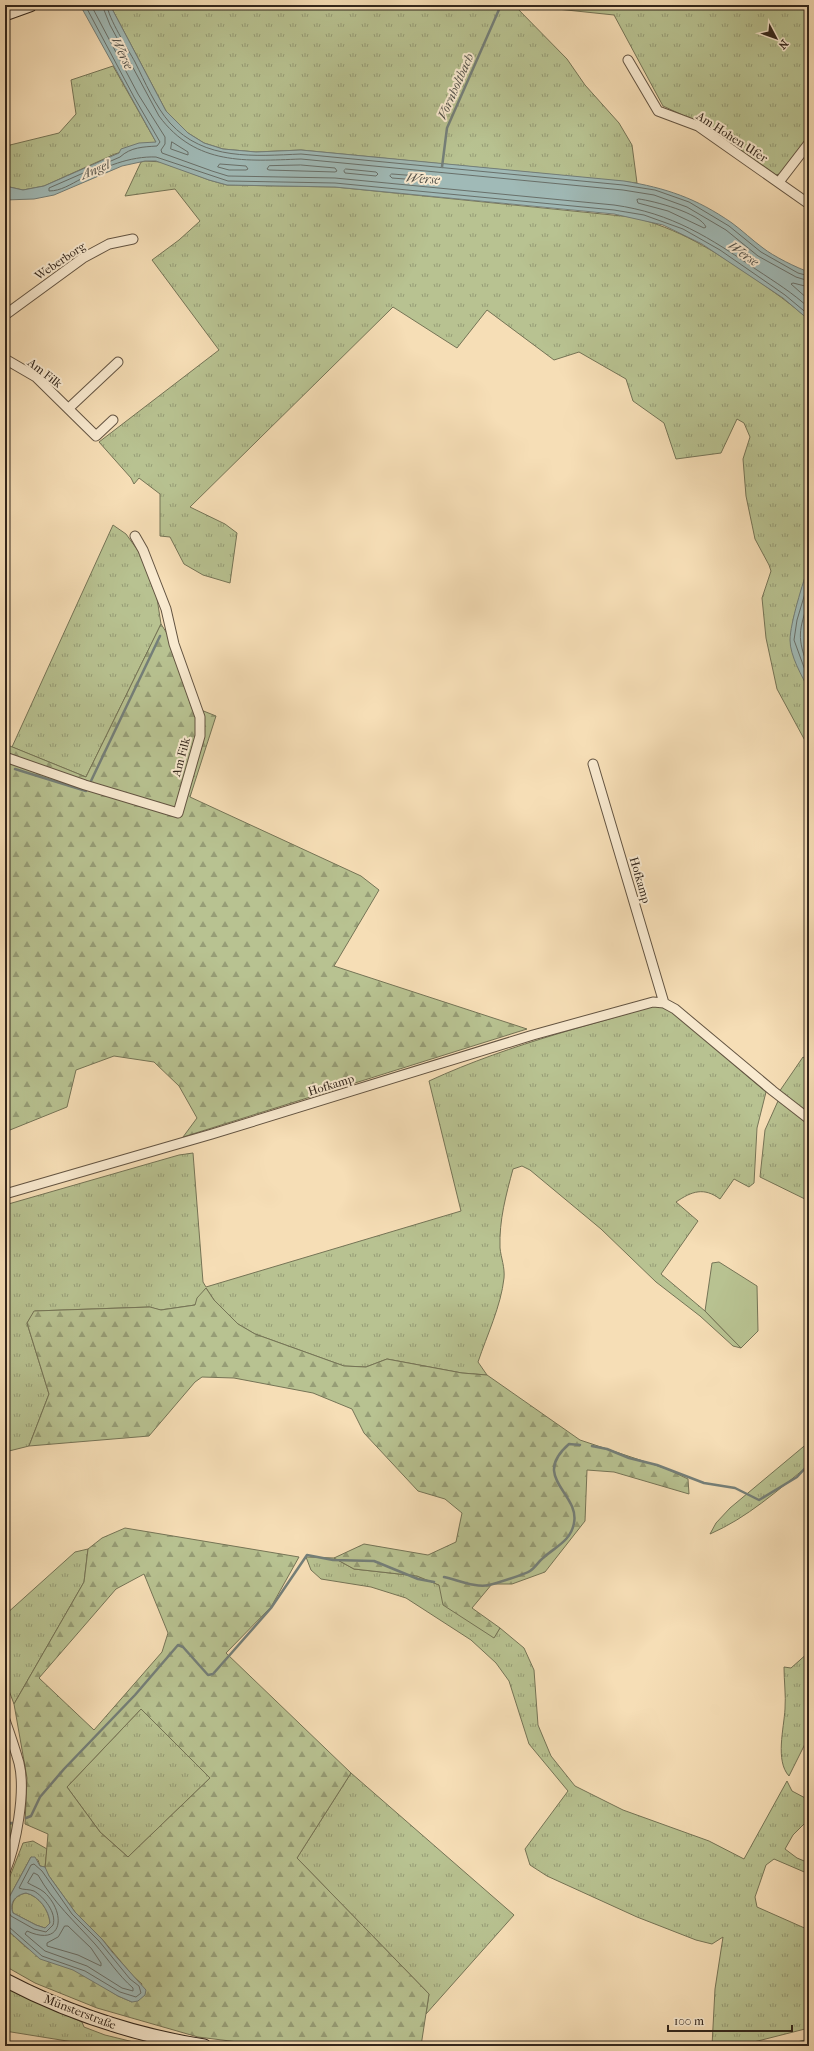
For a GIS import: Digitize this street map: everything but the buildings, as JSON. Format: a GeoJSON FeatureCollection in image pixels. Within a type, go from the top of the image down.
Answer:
{"type":"FeatureCollection","features":[{"type":"Feature","properties":{"kind":"main road"},"geometry":{"type":"LineString","coordinates":[[5,14],[30,5]]}},
{"type":"Feature","properties":{"kind":"main road","name":"Münsterstraße"},"geometry":{"type":"LineString","coordinates":[[5,1980],[69,2010],[95,2020],[168,2040],[204,2046]]}},
{"type":"Feature","properties":{"kind":"street","name":"Am Hohen Ufer"},"geometry":{"type":"LineString","coordinates":[[628,60],[658,111],[698,126],[809,204]]}},
{"type":"Feature","properties":{"kind":"street"},"geometry":{"type":"LineString","coordinates":[[779,182],[809,143]]}},
{"type":"Feature","properties":{"kind":"street","name":"Weberborg"},"geometry":{"type":"LineString","coordinates":[[5,315],[83,258],[109,244],[133,239]]}},
{"type":"Feature","properties":{"kind":"street","name":"Am Filk"},"geometry":{"type":"LineString","coordinates":[[5,359],[36,377],[96,436],[113,420]]}},
{"type":"Feature","properties":{"kind":"street"},"geometry":{"type":"LineString","coordinates":[[69,408],[118,362]]}},
{"type":"Feature","properties":{"kind":"street","name":"Am Filk"},"geometry":{"type":"LineString","coordinates":[[5,757],[85,785],[178,813],[200,736],[200,717],[174,644],[166,609],[143,550],[135,536]]}},
{"type":"Feature","properties":{"kind":"street","name":"Hofkamp"},"geometry":{"type":"LineString","coordinates":[[5,1194],[641,1004],[653,1002],[664,1003],[593,764]]}},
{"type":"Feature","properties":{"kind":"street"},"geometry":{"type":"LineString","coordinates":[[664,1003],[676,1009],[773,1092],[809,1118]]}},
{"type":"Feature","properties":{"kind":"street"},"geometry":{"type":"LineString","coordinates":[[5,1720],[20,1765],[20,1801],[16,1835],[5,1872]]}},
{"type":"Feature","properties":{"kind":"green space"},"geometry":{"type":"Polygon","coordinates":[[[110,5],[514,5],[567,59],[585,85],[619,123],[632,145],[637,183],[301,150],[256,152],[223,149],[204,143],[188,133],[166,111],[110,5]]]}},
{"type":"Feature","properties":{"kind":"green space"},"geometry":{"type":"Polygon","coordinates":[[[519,5],[809,5],[809,136],[782,173],[776,175],[704,125],[663,106],[614,15],[519,5]]]}},
{"type":"Feature","properties":{"kind":"green space"},"geometry":{"type":"Polygon","coordinates":[[[113,66],[156,142],[115,154],[44,186],[23,190],[5,186],[5,164],[10,145],[59,133],[76,114],[71,80],[113,66]]]}},
{"type":"Feature","properties":{"kind":"green space"},"geometry":{"type":"Polygon","coordinates":[[[141,162],[163,162],[209,180],[227,185],[335,187],[632,217],[665,227],[710,249],[753,277],[789,303],[809,320],[809,565],[793,620],[803,677],[809,690],[809,748],[777,689],[766,638],[762,598],[771,571],[755,539],[746,496],[743,459],[750,437],[744,423],[737,419],[721,453],[676,459],[664,423],[633,401],[626,379],[579,352],[554,360],[487,310],[457,348],[393,307],[190,507],[225,524],[237,533],[230,583],[203,575],[184,564],[170,537],[160,536],[160,494],[139,478],[134,484],[131,478],[99,442],[219,350],[152,260],[179,240],[200,221],[175,189],[125,196],[141,162]]]}},
{"type":"Feature","properties":{"kind":"green space"},"geometry":{"type":"Polygon","coordinates":[[[113,525],[126,534],[139,552],[156,592],[161,624],[86,777],[12,747],[113,525]]]}},
{"type":"Feature","properties":{"kind":"green space"},"geometry":{"type":"Polygon","coordinates":[[[161,624],[168,635],[191,706],[216,716],[190,797],[361,876],[379,890],[334,966],[527,1029],[183,1137],[197,1118],[179,1086],[154,1062],[114,1056],[76,1070],[67,1107],[5,1132],[5,809],[8,782],[5,744],[86,777],[161,624]]]}},
{"type":"Feature","properties":{"kind":"green space"},"geometry":{"type":"Polygon","coordinates":[[[651,1006],[661,1007],[674,1013],[766,1092],[757,1128],[754,1183],[749,1187],[734,1179],[720,1199],[709,1193],[698,1192],[687,1195],[676,1202],[698,1221],[661,1274],[705,1311],[741,1348],[733,1346],[700,1316],[656,1282],[601,1229],[530,1170],[522,1166],[513,1169],[502,1218],[500,1248],[504,1278],[497,1310],[478,1362],[487,1375],[462,1373],[387,1359],[366,1367],[344,1366],[255,1334],[238,1324],[214,1300],[206,1288],[195,1305],[160,1310],[149,1307],[35,1311],[27,1323],[49,1394],[29,1446],[5,1452],[5,1205],[179,1155],[193,1153],[203,1282],[206,1287],[461,1211],[429,1081],[460,1067],[508,1050],[651,1006]]]}},
{"type":"Feature","properties":{"kind":"green space"},"geometry":{"type":"Polygon","coordinates":[[[803,1057],[809,1061],[809,1201],[760,1177],[765,1130],[778,1101],[779,1092],[803,1057]]]}},
{"type":"Feature","properties":{"kind":"green space"},"geometry":{"type":"Polygon","coordinates":[[[719,1262],[757,1286],[758,1331],[741,1348],[705,1311],[712,1263],[719,1262]]]}},
{"type":"Feature","properties":{"kind":"green space"},"geometry":{"type":"Polygon","coordinates":[[[206,1288],[214,1300],[238,1324],[255,1334],[344,1366],[366,1367],[387,1359],[462,1373],[487,1375],[580,1440],[667,1469],[688,1479],[689,1494],[614,1472],[587,1470],[585,1521],[545,1572],[512,1584],[492,1584],[472,1608],[500,1628],[494,1638],[443,1605],[439,1585],[417,1576],[354,1569],[334,1558],[364,1544],[428,1555],[456,1542],[462,1513],[445,1499],[418,1491],[364,1433],[352,1409],[313,1393],[234,1378],[202,1377],[195,1382],[149,1436],[29,1446],[49,1394],[27,1323],[34,1311],[150,1307],[161,1310],[195,1305],[197,1298],[206,1288]]]}},
{"type":"Feature","properties":{"kind":"green space"},"geometry":{"type":"Polygon","coordinates":[[[809,1442],[809,1465],[774,1494],[749,1512],[710,1534],[716,1523],[730,1508],[809,1442]]]}},
{"type":"Feature","properties":{"kind":"green space"},"geometry":{"type":"Polygon","coordinates":[[[125,1528],[299,1557],[271,1607],[226,1653],[351,1773],[297,1858],[429,1994],[421,2046],[270,2046],[198,2037],[97,2008],[35,1983],[5,1966],[5,1928],[27,1948],[84,1974],[118,1996],[132,2002],[142,1984],[133,1976],[102,1939],[75,1912],[45,1869],[48,1834],[25,1824],[27,1778],[14,1704],[84,1582],[88,1549],[102,1538],[125,1528]],[[144,1574],[116,1589],[39,1678],[94,1730],[162,1652],[168,1633],[144,1574]],[[141,1709],[67,1787],[100,1832],[128,1857],[210,1778],[141,1709]]]}},
{"type":"Feature","properties":{"kind":"green space"},"geometry":{"type":"Polygon","coordinates":[[[88,1549],[84,1582],[14,1704],[5,1680],[5,1615],[75,1552],[88,1549]]]}},
{"type":"Feature","properties":{"kind":"green space"},"geometry":{"type":"Polygon","coordinates":[[[306,1557],[334,1558],[354,1569],[417,1576],[439,1585],[494,1637],[500,1628],[524,1648],[534,1670],[538,1725],[551,1756],[575,1786],[623,1810],[709,1841],[744,1859],[787,1781],[792,1791],[809,1800],[809,1819],[793,1835],[785,1849],[797,1858],[809,1863],[809,1874],[774,1859],[766,1865],[755,1897],[757,1907],[809,1930],[809,2028],[738,2046],[712,2046],[715,1989],[723,1937],[712,1944],[696,1940],[637,1917],[547,1876],[530,1865],[525,1849],[568,1791],[529,1744],[509,1681],[496,1663],[471,1640],[406,1598],[371,1587],[321,1579],[311,1570],[306,1557]]]}},
{"type":"Feature","properties":{"kind":"green space"},"geometry":{"type":"Polygon","coordinates":[[[809,1652],[809,1736],[789,1776],[782,1762],[781,1753],[785,1704],[784,1667],[791,1668],[809,1652]]]}},
{"type":"Feature","properties":{"kind":"green space"},"geometry":{"type":"Polygon","coordinates":[[[141,1709],[210,1778],[128,1857],[100,1832],[67,1787],[141,1709]]]}},
{"type":"Feature","properties":{"kind":"green space"},"geometry":{"type":"Polygon","coordinates":[[[351,1773],[514,1915],[426,2014],[429,1994],[297,1858],[351,1773]]]}},
{"type":"Feature","properties":{"kind":"green space"},"geometry":{"type":"Polygon","coordinates":[[[14,1823],[5,1853],[5,1826],[14,1823]]]}},
{"type":"Feature","properties":{"kind":"green space"},"geometry":{"type":"Polygon","coordinates":[[[33,1841],[47,1849],[45,1867],[40,1866],[38,1860],[31,1857],[5,1905],[5,1889],[23,1843],[33,1841]]]}},
{"type":"Feature","properties":{"kind":"green space"},"geometry":{"type":"Polygon","coordinates":[[[26,1893],[39,1900],[48,1913],[50,1923],[45,1928],[13,1913],[12,1906],[14,1900],[26,1893]]]}},
{"type":"Feature","properties":{"kind":"green space"},"geometry":{"type":"Polygon","coordinates":[[[5,1987],[82,2022],[84,2027],[105,2035],[150,2046],[98,2046],[5,2031],[5,1987]]]}},
{"type":"Feature","properties":{"kind":"green space"},"geometry":{"type":"Polygon","coordinates":[[[809,2039],[809,2046],[781,2046],[809,2039]]]}},
{"type":"Feature","properties":{"kind":"water"},"geometry":{"type":"Polygon","coordinates":[[[80,5],[110,5],[166,111],[188,133],[204,143],[223,149],[256,152],[301,150],[624,181],[654,187],[680,195],[719,214],[773,255],[809,272],[809,320],[783,298],[702,244],[663,225],[614,214],[335,187],[227,185],[156,161],[145,161],[122,166],[54,195],[34,199],[5,200],[5,186],[23,190],[44,186],[119,153],[121,149],[139,143],[156,142],[80,5]]]}},
{"type":"Feature","properties":{"kind":"water"},"geometry":{"type":"Polygon","coordinates":[[[809,565],[809,690],[794,659],[790,640],[794,614],[809,565]]]}},
{"type":"Feature","properties":{"kind":"water"},"geometry":{"type":"Polygon","coordinates":[[[31,1857],[35,1857],[40,1866],[45,1867],[49,1876],[75,1912],[102,1939],[146,1990],[145,1995],[138,2001],[132,2002],[118,1996],[73,1970],[40,1959],[5,1928],[5,1905],[31,1857]],[[26,1893],[22,1894],[14,1900],[12,1903],[13,1913],[45,1928],[50,1923],[48,1913],[39,1900],[26,1893]]]}},
{"type":"Feature","properties":{"kind":"waterway","name":"Vornholtbach"},"geometry":{"type":"LineString","coordinates":[[442,167],[447,128],[501,5]]}},
{"type":"Feature","properties":{"kind":"waterway"},"geometry":{"type":"LineString","coordinates":[[91,781],[160,636]]}},
{"type":"Feature","properties":{"kind":"waterway"},"geometry":{"type":"LineString","coordinates":[[15,769],[86,791]]}},
{"type":"Feature","properties":{"kind":"waterway"},"geometry":{"type":"LineString","coordinates":[[444,1577],[473,1585],[484,1586],[492,1584],[530,1571],[543,1558],[562,1543],[570,1535],[574,1523],[574,1512],[555,1476],[554,1466],[558,1456],[569,1444],[580,1445]]}},
{"type":"Feature","properties":{"kind":"waterway"},"geometry":{"type":"LineString","coordinates":[[592,1446],[607,1449],[629,1458],[657,1465],[704,1483],[735,1488],[759,1500],[797,1477],[809,1464]]}},
{"type":"Feature","properties":{"kind":"waterway"},"geometry":{"type":"LineString","coordinates":[[26,1818],[31,1816],[40,1797],[64,1769],[135,1695],[178,1645],[183,1647],[208,1675],[213,1674],[271,1608],[307,1555],[333,1560],[374,1561],[418,1579],[434,1582]]}},
{"type":"Feature","properties":{"kind":"waterway"},"geometry":{"type":"LineString","coordinates":[[5,1823],[13,1823]]}},
{"type":"Feature","properties":{"kind":"water label","name":"Werse"},"geometry":{"type":"Point","coordinates":[123,53]}},
{"type":"Feature","properties":{"kind":"water label","name":"Angel"},"geometry":{"type":"Point","coordinates":[95,169]}},
{"type":"Feature","properties":{"kind":"water label","name":"Werse"},"geometry":{"type":"Point","coordinates":[423,178]}},
{"type":"Feature","properties":{"kind":"water label","name":"Werse"},"geometry":{"type":"Point","coordinates":[744,253]}}]}
